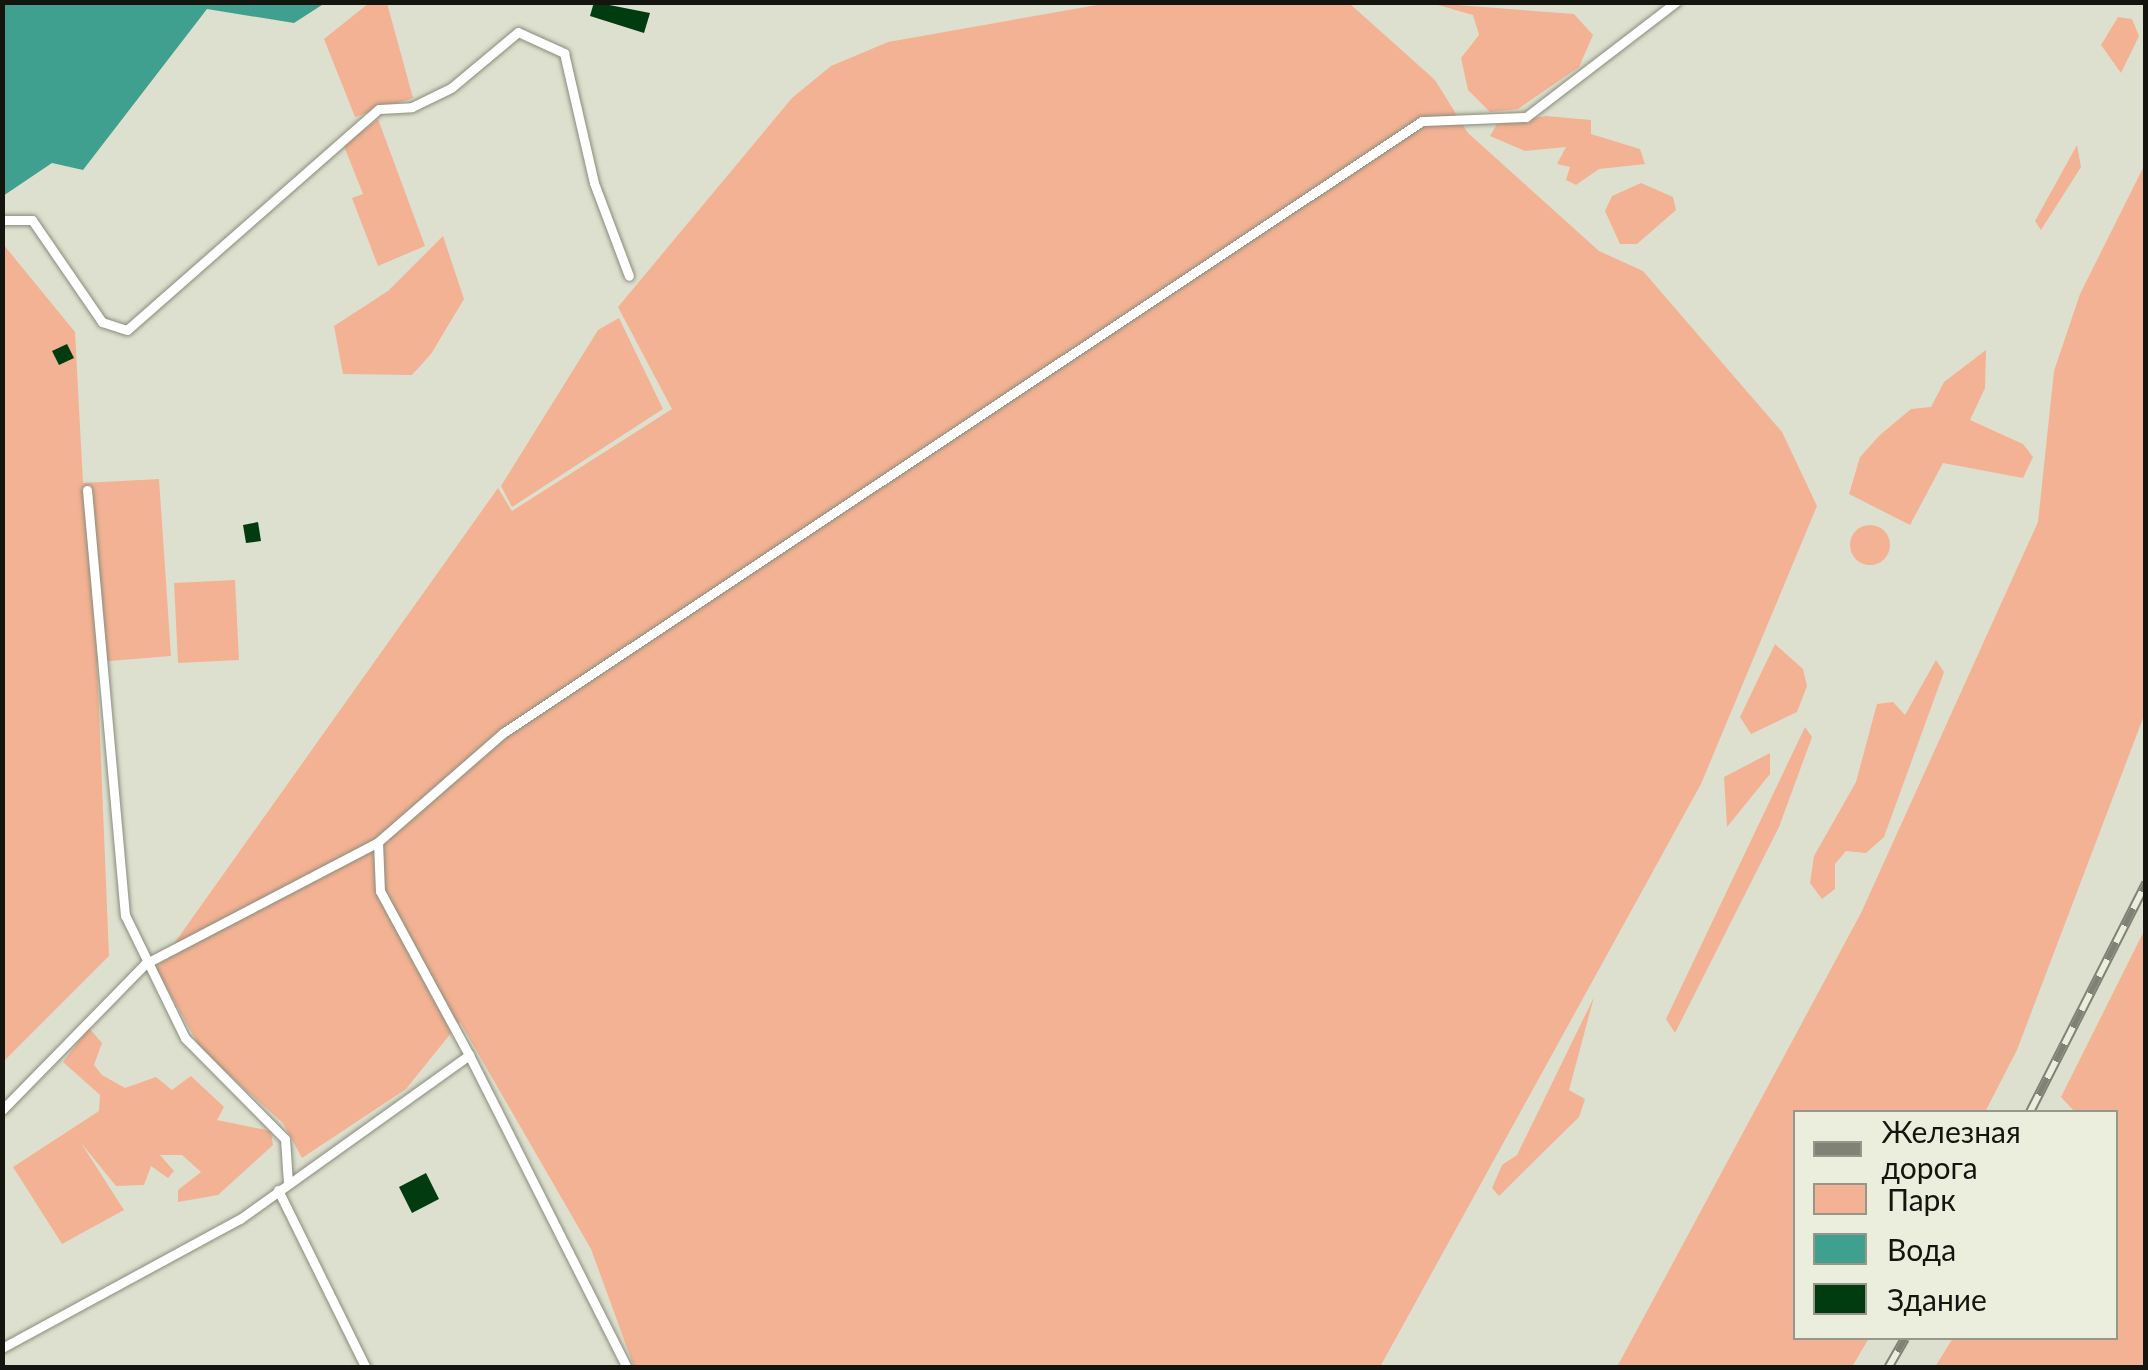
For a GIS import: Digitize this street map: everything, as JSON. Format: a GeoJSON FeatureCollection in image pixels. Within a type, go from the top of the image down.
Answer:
{"type":"FeatureCollection","features":[{"type":"Feature","properties":{"kind":"lane"},"geometry":{"type":"LineString","coordinates":[[2,1110],[145,964],[378,842],[503,733],[1422,121],[1526,117],[1676,2]]}},
{"type":"Feature","properties":{"kind":"lane"},"geometry":{"type":"LineString","coordinates":[[2,220],[32,220],[102,322],[127,330],[163,308],[379,109],[412,107],[451,88],[518,32],[564,53],[594,183],[629,276]]}},
{"type":"Feature","properties":{"kind":"lane"},"geometry":{"type":"LineString","coordinates":[[87,490],[116,880],[145,964],[208,1067],[276,1125],[288,1183]]}},
{"type":"Feature","properties":{"kind":"lane"},"geometry":{"type":"LineString","coordinates":[[378,842],[380,891],[469,1055],[627,1368]]}},
{"type":"Feature","properties":{"kind":"lane"},"geometry":{"type":"LineString","coordinates":[[2,1348],[278,1190],[469,1055]]}},
{"type":"Feature","properties":{"kind":"lane"},"geometry":{"type":"LineString","coordinates":[[278,1190],[366,1368]]}},
{"type":"Feature","properties":{"kind":"green space"},"geometry":{"type":"Polygon","coordinates":[[[369,3],[387,3],[413,98],[355,117],[324,39],[369,3]]]}},
{"type":"Feature","properties":{"kind":"green space"},"geometry":{"type":"Polygon","coordinates":[[[1108,3],[1349,3],[1435,80],[1468,133],[1599,251],[1643,271],[1782,432],[1817,506],[1701,784],[1380,1367],[634,1367],[591,1249],[460,1022],[406,1089],[302,1158],[283,1123],[202,1051],[156,969],[498,488],[512,511],[672,409],[618,307],[792,98],[831,66],[888,42],[1108,3]]]}},
{"type":"Feature","properties":{"kind":"green space"},"geometry":{"type":"Polygon","coordinates":[[[1431,3],[1574,14],[1593,35],[1579,67],[1518,109],[1490,112],[1468,90],[1461,58],[1479,35],[1473,15],[1431,3]]]}},
{"type":"Feature","properties":{"kind":"green space"},"geometry":{"type":"Polygon","coordinates":[[[2118,17],[2132,19],[2139,36],[2121,73],[2101,45],[2118,17]]]}},
{"type":"Feature","properties":{"kind":"green space"},"geometry":{"type":"Polygon","coordinates":[[[1546,116],[1591,120],[1591,134],[1640,149],[1645,164],[1599,169],[1576,185],[1566,180],[1570,167],[1557,164],[1566,147],[1525,151],[1490,136],[1497,124],[1546,116]]]}},
{"type":"Feature","properties":{"kind":"green space"},"geometry":{"type":"Polygon","coordinates":[[[378,119],[425,246],[378,266],[352,198],[363,194],[344,146],[378,119]]]}},
{"type":"Feature","properties":{"kind":"green space"},"geometry":{"type":"Polygon","coordinates":[[[2077,145],[2081,167],[2041,230],[2035,221],[2077,145]]]}},
{"type":"Feature","properties":{"kind":"green space"},"geometry":{"type":"Polygon","coordinates":[[[2145,164],[2145,713],[2017,1050],[1986,1110],[1793,1110],[1793,1340],[1868,1340],[1852,1367],[1617,1367],[1861,913],[2038,522],[2054,371],[2080,294],[2145,164]]]}},
{"type":"Feature","properties":{"kind":"green space"},"geometry":{"type":"Polygon","coordinates":[[[1641,183],[1673,197],[1676,210],[1637,244],[1620,244],[1605,211],[1612,196],[1641,183]]]}},
{"type":"Feature","properties":{"kind":"green space"},"geometry":{"type":"Polygon","coordinates":[[[443,236],[464,299],[431,354],[412,375],[343,374],[334,326],[388,291],[443,236]]]}},
{"type":"Feature","properties":{"kind":"green space"},"geometry":{"type":"Polygon","coordinates":[[[3,244],[75,332],[83,483],[159,479],[171,656],[97,662],[109,956],[3,1062],[3,244]]]}},
{"type":"Feature","properties":{"kind":"green space"},"geometry":{"type":"Polygon","coordinates":[[[619,318],[663,409],[512,507],[501,486],[598,330],[619,318]]]}},
{"type":"Feature","properties":{"kind":"green space"},"geometry":{"type":"Polygon","coordinates":[[[1986,350],[1985,388],[1970,420],[2023,444],[2033,457],[2023,478],[1943,463],[1910,525],[1849,494],[1860,457],[1880,435],[1911,409],[1931,407],[1944,382],[1986,350]]]}},
{"type":"Feature","properties":{"kind":"green space"},"geometry":{"type":"Polygon","coordinates":[[[1870,525],[1884,531],[1890,545],[1884,559],[1870,565],[1856,559],[1850,545],[1856,531],[1870,525]]]}},
{"type":"Feature","properties":{"kind":"green space"},"geometry":{"type":"Polygon","coordinates":[[[235,580],[239,660],[178,663],[174,583],[235,580]]]}},
{"type":"Feature","properties":{"kind":"green space"},"geometry":{"type":"Polygon","coordinates":[[[1775,644],[1803,669],[1807,686],[1797,712],[1751,734],[1740,717],[1775,644]]]}},
{"type":"Feature","properties":{"kind":"green space"},"geometry":{"type":"Polygon","coordinates":[[[1936,660],[1944,672],[1884,837],[1866,853],[1846,851],[1835,864],[1835,889],[1822,899],[1810,883],[1814,856],[1856,782],[1877,704],[1893,702],[1905,715],[1936,660]]]}},
{"type":"Feature","properties":{"kind":"green space"},"geometry":{"type":"Polygon","coordinates":[[[1805,727],[1812,737],[1779,827],[1675,1033],[1666,1019],[1805,727]]]}},
{"type":"Feature","properties":{"kind":"green space"},"geometry":{"type":"Polygon","coordinates":[[[1770,753],[1770,774],[1727,827],[1724,777],[1770,753]]]}},
{"type":"Feature","properties":{"kind":"green space"},"geometry":{"type":"Polygon","coordinates":[[[2145,929],[2145,1367],[1935,1367],[1952,1340],[2118,1340],[2118,1110],[2073,1110],[2061,1097],[2145,929]]]}},
{"type":"Feature","properties":{"kind":"green space"},"geometry":{"type":"Polygon","coordinates":[[[1594,997],[1569,1090],[1585,1099],[1579,1117],[1499,1196],[1492,1188],[1502,1165],[1517,1155],[1594,997]]]}},
{"type":"Feature","properties":{"kind":"green space"},"geometry":{"type":"Polygon","coordinates":[[[89,1028],[102,1043],[94,1065],[102,1075],[125,1088],[156,1077],[172,1090],[191,1076],[224,1107],[217,1120],[271,1131],[273,1145],[218,1195],[178,1202],[178,1190],[201,1172],[182,1155],[160,1155],[174,1171],[168,1178],[151,1166],[144,1185],[116,1186],[81,1143],[124,1210],[62,1244],[13,1167],[99,1111],[100,1095],[63,1062],[89,1028]]]}},
{"type":"Feature","properties":{"kind":"water"},"geometry":{"type":"Polygon","coordinates":[[[3,2],[325,3],[294,23],[207,9],[83,170],[52,163],[3,196],[3,2]]]}},
{"type":"Feature","properties":{"kind":"building"},"geometry":{"type":"Polygon","coordinates":[[[594,2],[650,13],[644,33],[590,16],[594,2]]]}},
{"type":"Feature","properties":{"kind":"building"},"geometry":{"type":"Polygon","coordinates":[[[67,344],[74,358],[59,365],[52,351],[67,344]]]}},
{"type":"Feature","properties":{"kind":"building"},"geometry":{"type":"Polygon","coordinates":[[[258,522],[261,541],[246,543],[243,525],[258,522]]]}},
{"type":"Feature","properties":{"kind":"building"},"geometry":{"type":"Polygon","coordinates":[[[426,1173],[439,1199],[412,1213],[399,1187],[426,1173]]]}},
{"type":"Feature","properties":{"kind":"railway"},"geometry":{"type":"LineString","coordinates":[[2031,1110],[2146,883]]}},
{"type":"Feature","properties":{"kind":"railway"},"geometry":{"type":"LineString","coordinates":[[1888,1368],[1904,1340]]}}]}
